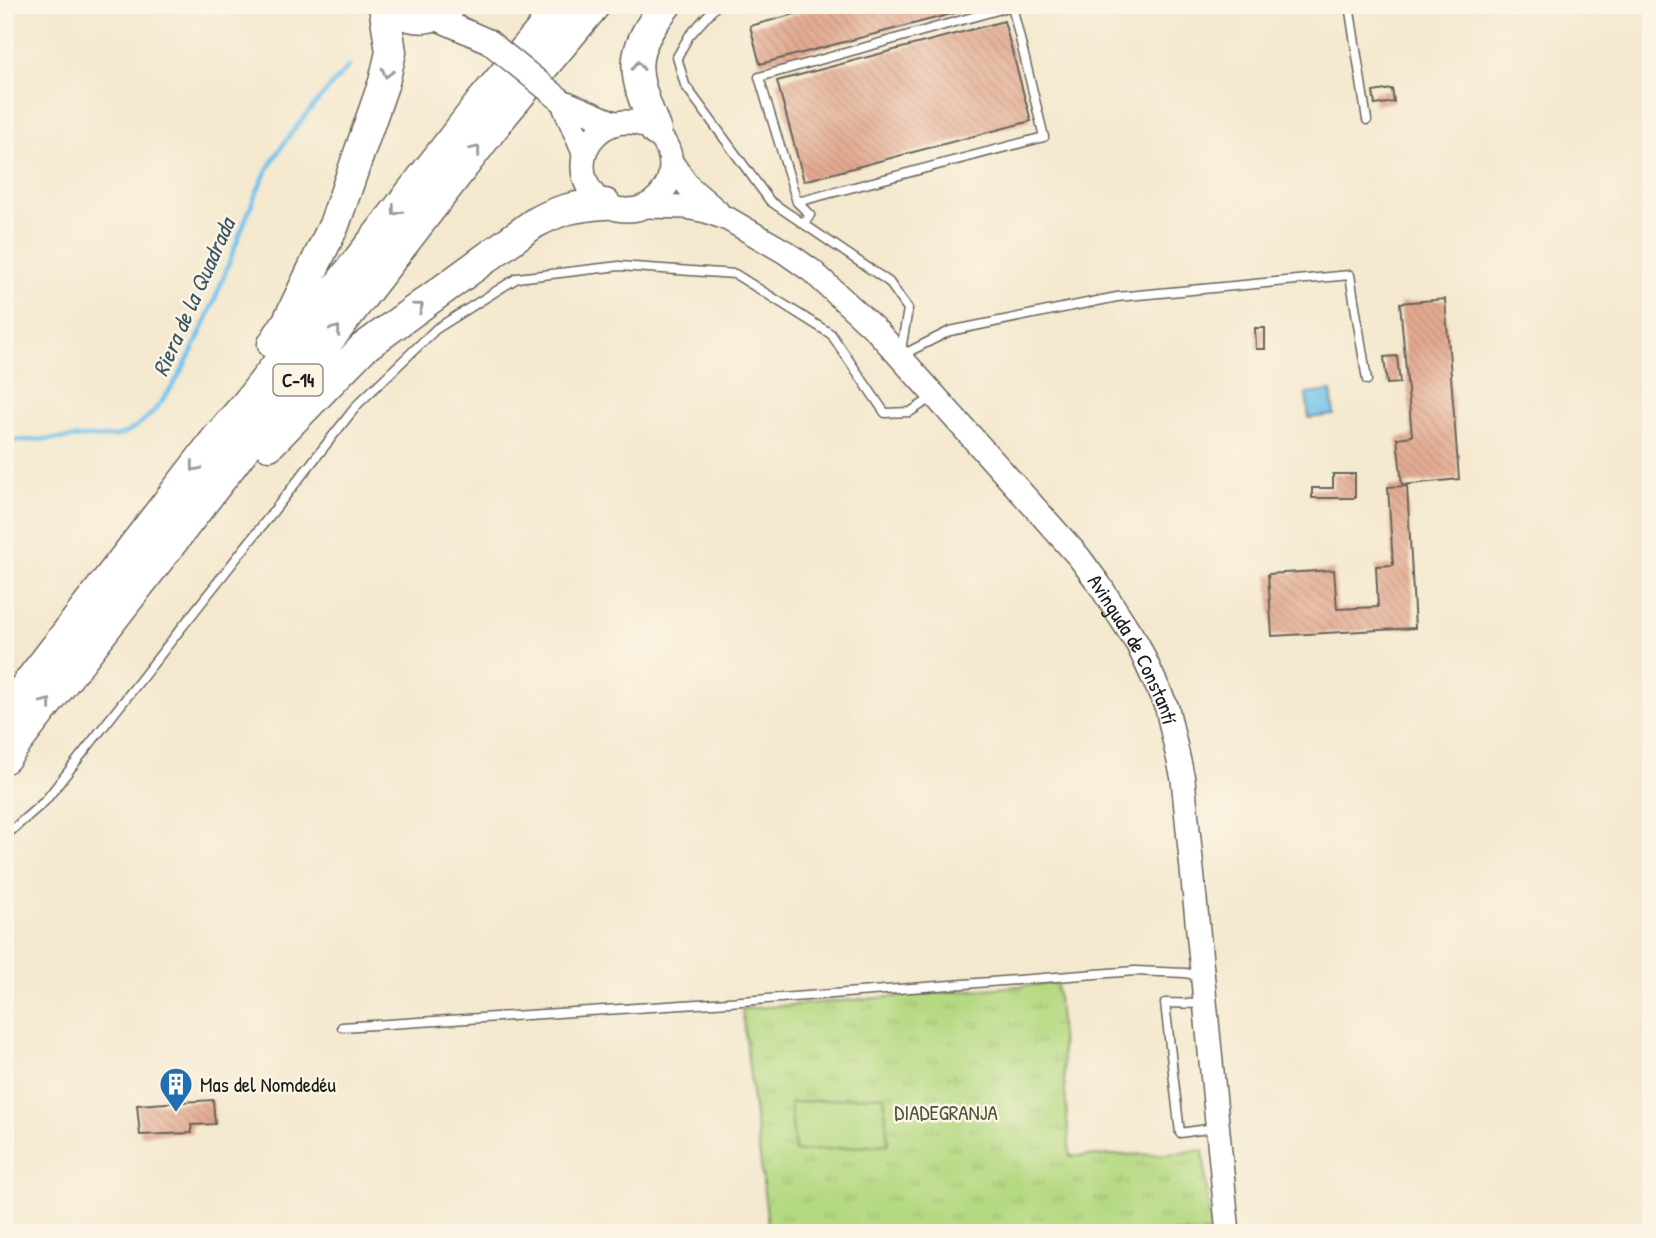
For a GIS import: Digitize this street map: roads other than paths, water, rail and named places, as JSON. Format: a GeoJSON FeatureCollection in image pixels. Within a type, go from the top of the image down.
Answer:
{"type":"FeatureCollection","features":[{"type":"Feature","properties":{"kind":"highway"},"geometry":{"type":"LineString","coordinates":[[217,438],[288,321],[334,225],[390,65],[391,52],[384,5]]}},
{"type":"Feature","properties":{"kind":"highway","name":"C-14"},"geometry":{"type":"LineString","coordinates":[[5,713],[481,102],[562,5]]}},
{"type":"Feature","properties":{"kind":"highway","name":"C-14"},"geometry":{"type":"LineString","coordinates":[[5,758],[503,115],[596,5]]}},
{"type":"Feature","properties":{"kind":"highway"},"geometry":{"type":"LineString","coordinates":[[656,131],[639,86],[636,68],[639,49],[646,32],[666,5]]}},
{"type":"Feature","properties":{"kind":"highway"},"geometry":{"type":"LineString","coordinates":[[84,656],[287,425],[363,348],[533,224],[565,208],[605,204]]}},
{"type":"Feature","properties":{"kind":"main road"},"geometry":{"type":"LineString","coordinates":[[384,5],[395,15],[409,21],[424,22],[447,12],[488,41],[562,102],[614,123]]}},
{"type":"Feature","properties":{"kind":"main road"},"geometry":{"type":"LineString","coordinates":[[468,5],[488,41]]}},
{"type":"Feature","properties":{"kind":"main road"},"geometry":{"type":"LineString","coordinates":[[562,102],[584,153]]}},
{"type":"Feature","properties":{"kind":"main road"},"geometry":{"type":"LineString","coordinates":[[648,206],[668,185],[671,162],[666,142],[656,131],[643,124],[629,121],[614,123],[601,130],[584,153],[586,182],[594,195],[619,210],[648,206],[686,207],[728,219]]}},
{"type":"Feature","properties":{"kind":"main road"},"geometry":{"type":"LineString","coordinates":[[671,162],[689,187],[728,219]]}},
{"type":"Feature","properties":{"kind":"main road","name":"Avinguda de Constantí"},"geometry":{"type":"LineString","coordinates":[[728,219],[785,252],[853,306],[936,395],[1079,557],[1138,645],[1167,708],[1183,779],[1228,1233]]}},
{"type":"Feature","properties":{"kind":"lane"},"geometry":{"type":"LineString","coordinates":[[717,5],[689,36],[677,57],[685,85],[770,201],[889,282],[908,309],[900,357]]}},
{"type":"Feature","properties":{"kind":"lane"},"geometry":{"type":"LineString","coordinates":[[1349,5],[1367,120]]}},
{"type":"Feature","properties":{"kind":"lane"},"geometry":{"type":"LineString","coordinates":[[797,202],[1044,137],[1012,6],[759,77],[797,202],[810,215],[804,224]]}},
{"type":"Feature","properties":{"kind":"lane"},"geometry":{"type":"LineString","coordinates":[[5,836],[45,801],[358,404],[436,328],[517,278],[619,265],[735,274],[831,334],[885,413],[910,412],[936,395]]}},
{"type":"Feature","properties":{"kind":"lane"},"geometry":{"type":"LineString","coordinates":[[900,357],[950,331],[1117,297],[1350,275],[1367,380]]}},
{"type":"Feature","properties":{"kind":"lane"},"geometry":{"type":"LineString","coordinates":[[342,1027],[729,1002],[1135,971],[1203,976]]}},
{"type":"Feature","properties":{"kind":"lane"},"geometry":{"type":"LineString","coordinates":[[1206,1004],[1165,1003],[1180,1133],[1218,1127]]}},
{"type":"Feature","properties":{"kind":"water"},"geometry":{"type":"Polygon","coordinates":[[[1331,391],[1334,415],[1309,418],[1306,394],[1331,391]]]}},
{"type":"Feature","properties":{"kind":"waterway","name":"Riera de la Quadrada"},"geometry":{"type":"LineString","coordinates":[[5,441],[113,437],[144,421],[167,394],[188,358],[270,165],[297,126],[349,66]]}},
{"type":"Feature","properties":{"kind":"place","name":"Mas del Nomdedéu"},"geometry":{"type":"Point","coordinates":[176,1114]}},
{"type":"Feature","properties":{"kind":"park label","name":"DIADEGRANJA"},"geometry":{"type":"Point","coordinates":[946,1112]}}]}
